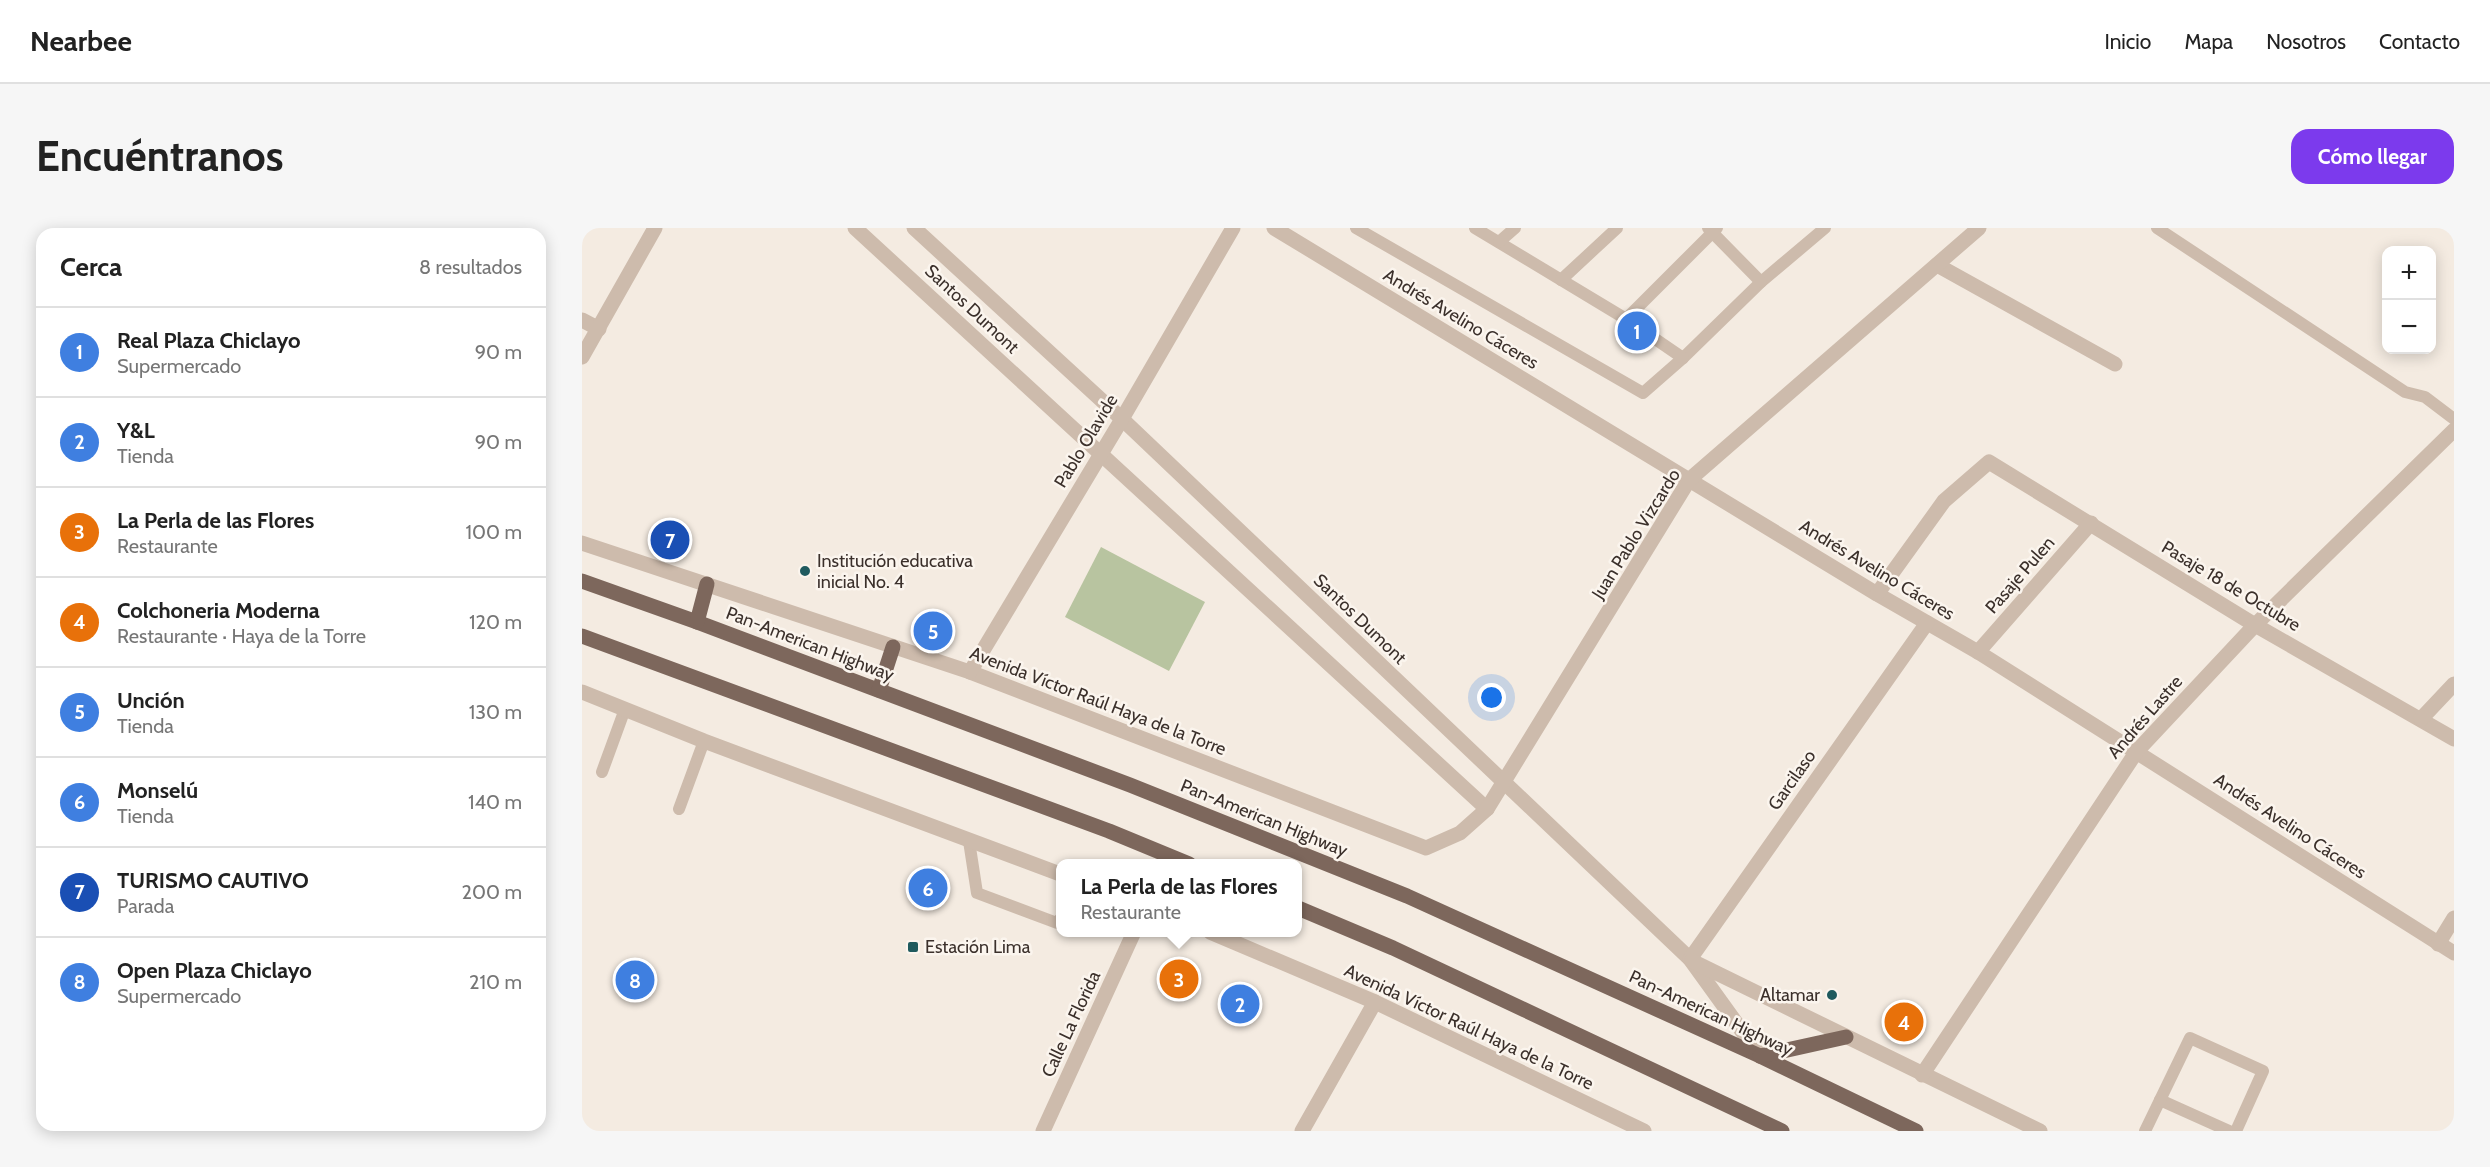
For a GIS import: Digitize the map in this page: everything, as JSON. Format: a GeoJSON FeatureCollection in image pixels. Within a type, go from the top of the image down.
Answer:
{"type":"FeatureCollection","features":[{"type":"Feature","properties":{"kind":"main road","name":"Pan-American Highway"},"geometry":{"type":"LineString","coordinates":[[582,581],[1130,785],[1407,896],[1760,1056],[1916,1131]]}},
{"type":"Feature","properties":{"kind":"main road"},"geometry":{"type":"LineString","coordinates":[[697,622],[707,585]]}},
{"type":"Feature","properties":{"kind":"main road"},"geometry":{"type":"LineString","coordinates":[[582,636],[1098,826],[1177,859]]}},
{"type":"Feature","properties":{"kind":"main road"},"geometry":{"type":"LineString","coordinates":[[879,690],[893,647]]}},
{"type":"Feature","properties":{"kind":"main road"},"geometry":{"type":"LineString","coordinates":[[1302,910],[1393,948],[1782,1131]]}},
{"type":"Feature","properties":{"kind":"main road"},"geometry":{"type":"LineString","coordinates":[[1760,1056],[1846,1037]]}},
{"type":"Feature","properties":{"kind":"street"},"geometry":{"type":"LineString","coordinates":[[583,354],[655,228]]}},
{"type":"Feature","properties":{"kind":"street","name":"Santos Dumont"},"geometry":{"type":"LineString","coordinates":[[855,228],[1487,809]]}},
{"type":"Feature","properties":{"kind":"street","name":"Santos Dumont"},"geometry":{"type":"LineString","coordinates":[[914,228],[1122,419],[1690,959],[1760,1056]]}},
{"type":"Feature","properties":{"kind":"street","name":"Pablo Olavide"},"geometry":{"type":"LineString","coordinates":[[970,672],[1122,419],[1233,228]]}},
{"type":"Feature","properties":{"kind":"street","name":"Andrés Avelino Cáceres"},"geometry":{"type":"LineString","coordinates":[[1274,228],[1877,594],[1978,652],[2454,953]]}},
{"type":"Feature","properties":{"kind":"street","name":"Juan Pablo Vizcardo"},"geometry":{"type":"LineString","coordinates":[[1426,848],[1461,833],[1487,809],[1689,480],[1979,228]]}},
{"type":"Feature","properties":{"kind":"street"},"geometry":{"type":"LineString","coordinates":[[1937,265],[2115,364]]}},
{"type":"Feature","properties":{"kind":"street"},"geometry":{"type":"LineString","coordinates":[[582,320],[599,329]]}},
{"type":"Feature","properties":{"kind":"street","name":"Andrés Lastre"},"geometry":{"type":"LineString","coordinates":[[1922,1075],[2137,751],[2255,625],[2452,437]]}},
{"type":"Feature","properties":{"kind":"street","name":"Pasaje 18 de Octubre"},"geometry":{"type":"LineString","coordinates":[[1877,594],[1944,501],[1989,462],[2255,625],[2454,740]]}},
{"type":"Feature","properties":{"kind":"street","name":"Pasaje Pulen"},"geometry":{"type":"LineString","coordinates":[[1978,652],[2091,523]]}},
{"type":"Feature","properties":{"kind":"street","name":"Avenida Víctor Raúl Haya de la Torre"},"geometry":{"type":"LineString","coordinates":[[582,543],[970,672],[1426,848]]}},
{"type":"Feature","properties":{"kind":"street","name":"Garcilaso"},"geometry":{"type":"LineString","coordinates":[[1690,959],[1926,623]]}},
{"type":"Feature","properties":{"kind":"street"},"geometry":{"type":"LineString","coordinates":[[2421,719],[2454,684]]}},
{"type":"Feature","properties":{"kind":"street"},"geometry":{"type":"LineString","coordinates":[[582,692],[704,741],[1056,873]]}},
{"type":"Feature","properties":{"kind":"street"},"geometry":{"type":"LineString","coordinates":[[2438,944],[2454,918]]}},
{"type":"Feature","properties":{"kind":"street","name":"Calle La Florida"},"geometry":{"type":"LineString","coordinates":[[1043,1131],[1132,937]]}},
{"type":"Feature","properties":{"kind":"street","name":"Avenida Víctor Raúl Haya de la Torre"},"geometry":{"type":"LineString","coordinates":[[1220,937],[1375,1002],[1644,1131]]}},
{"type":"Feature","properties":{"kind":"street"},"geometry":{"type":"LineString","coordinates":[[1690,959],[2040,1131]]}},
{"type":"Feature","properties":{"kind":"street"},"geometry":{"type":"LineString","coordinates":[[1302,1131],[1375,1002]]}},
{"type":"Feature","properties":{"kind":"lane"},"geometry":{"type":"LineString","coordinates":[[1356,228],[1643,393],[1683,358],[1761,282],[1825,228]]}},
{"type":"Feature","properties":{"kind":"lane"},"geometry":{"type":"LineString","coordinates":[[1475,228],[1626,319],[1683,358]]}},
{"type":"Feature","properties":{"kind":"lane"},"geometry":{"type":"LineString","coordinates":[[1499,242],[1515,228]]}},
{"type":"Feature","properties":{"kind":"lane"},"geometry":{"type":"LineString","coordinates":[[1561,280],[1617,228]]}},
{"type":"Feature","properties":{"kind":"lane"},"geometry":{"type":"LineString","coordinates":[[2157,228],[2404,392],[2425,397],[2454,419]]}},
{"type":"Feature","properties":{"kind":"lane"},"geometry":{"type":"LineString","coordinates":[[1626,319],[1713,230],[1761,282]]}},
{"type":"Feature","properties":{"kind":"lane"},"geometry":{"type":"LineString","coordinates":[[602,772],[625,709]]}},
{"type":"Feature","properties":{"kind":"lane"},"geometry":{"type":"LineString","coordinates":[[679,809],[704,741]]}},
{"type":"Feature","properties":{"kind":"lane"},"geometry":{"type":"LineString","coordinates":[[969,841],[977,893],[1056,923]]}},
{"type":"Feature","properties":{"kind":"lane"},"geometry":{"type":"LineString","coordinates":[[2145,1131],[2190,1038],[2263,1071],[2236,1131]]}},
{"type":"Feature","properties":{"kind":"lane"},"geometry":{"type":"LineString","coordinates":[[2160,1100],[2229,1131]]}},
{"type":"Feature","properties":{"kind":"green space"},"geometry":{"type":"Polygon","coordinates":[[[1101,547],[1205,602],[1169,671],[1065,617],[1101,547]]]}},
{"type":"Feature","properties":{"kind":"place","name":"Real Plaza Chiclayo"},"geometry":{"type":"Point","coordinates":[1637,331]}},
{"type":"Feature","properties":{"kind":"place","name":"TURISMO CAUTIVO"},"geometry":{"type":"Point","coordinates":[670,540]}},
{"type":"Feature","properties":{"kind":"place","name":"Institución educativa inicial No. 4"},"geometry":{"type":"Point","coordinates":[805,571]}},
{"type":"Feature","properties":{"kind":"place","name":"Unción"},"geometry":{"type":"Point","coordinates":[933,631]}},
{"type":"Feature","properties":{"kind":"place","name":"Monselú"},"geometry":{"type":"Point","coordinates":[928,888]}},
{"type":"Feature","properties":{"kind":"place","name":"Estación Lima"},"geometry":{"type":"Point","coordinates":[913,947]}},
{"type":"Feature","properties":{"kind":"place","name":"La Perla de las Flores"},"geometry":{"type":"Point","coordinates":[1179,979]}},
{"type":"Feature","properties":{"kind":"place","name":"Open Plaza Chiclayo"},"geometry":{"type":"Point","coordinates":[635,980]}},
{"type":"Feature","properties":{"kind":"place","name":"Altamar"},"geometry":{"type":"Point","coordinates":[1832,995]}},
{"type":"Feature","properties":{"kind":"place","name":"Y&L"},"geometry":{"type":"Point","coordinates":[1240,1004]}},
{"type":"Feature","properties":{"kind":"place","name":"Colchoneria Moderna"},"geometry":{"type":"Point","coordinates":[1904,1022]}}]}
